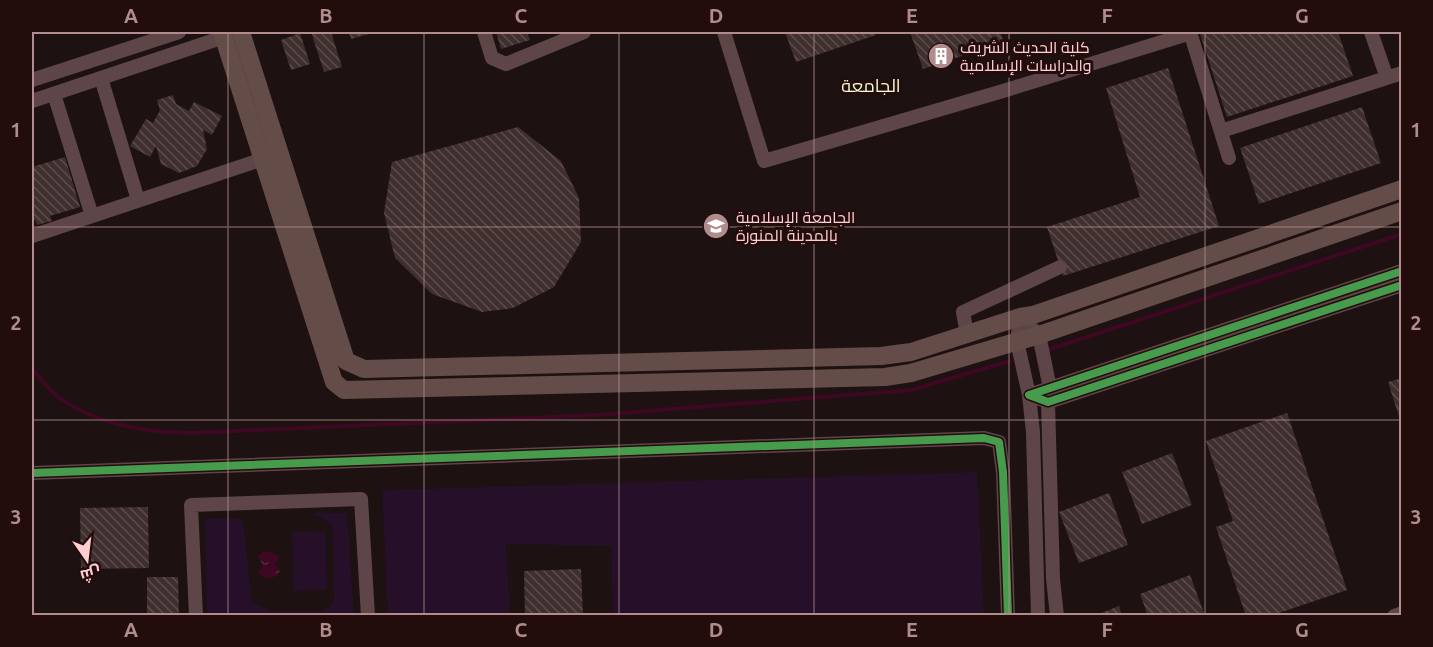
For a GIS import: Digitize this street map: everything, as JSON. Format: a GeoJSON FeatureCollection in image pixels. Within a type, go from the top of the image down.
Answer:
{"type":"FeatureCollection","features":[{"type":"Feature","properties":{"kind":"main road"},"geometry":{"type":"LineString","coordinates":[[229,33],[263,159],[334,382],[344,390],[885,377],[911,374],[1039,335],[1401,211]]}},
{"type":"Feature","properties":{"kind":"main road"},"geometry":{"type":"LineString","coordinates":[[229,33],[346,361],[364,369],[881,356],[911,352],[1020,317],[1033,315],[1401,189]]}},
{"type":"Feature","properties":{"kind":"street"},"geometry":{"type":"LineString","coordinates":[[32,80],[179,32]]}},
{"type":"Feature","properties":{"kind":"street"},"geometry":{"type":"LineString","coordinates":[[484,32],[492,57],[506,64],[584,32]]}},
{"type":"Feature","properties":{"kind":"street"},"geometry":{"type":"LineString","coordinates":[[724,32],[764,161],[1003,91],[1191,32],[1229,158]]}},
{"type":"Feature","properties":{"kind":"street"},"geometry":{"type":"LineString","coordinates":[[1371,32],[1386,78]]}},
{"type":"Feature","properties":{"kind":"street"},"geometry":{"type":"LineString","coordinates":[[32,101],[229,33]]}},
{"type":"Feature","properties":{"kind":"street"},"geometry":{"type":"LineString","coordinates":[[1221,131],[1401,73]]}},
{"type":"Feature","properties":{"kind":"street"},"geometry":{"type":"LineString","coordinates":[[101,78],[138,200]]}},
{"type":"Feature","properties":{"kind":"street"},"geometry":{"type":"LineString","coordinates":[[54,94],[92,216]]}},
{"type":"Feature","properties":{"kind":"street"},"geometry":{"type":"LineString","coordinates":[[32,236],[263,159]]}},
{"type":"Feature","properties":{"kind":"street"},"geometry":{"type":"LineString","coordinates":[[967,334],[963,312],[1060,267]]}},
{"type":"Feature","properties":{"kind":"street"},"geometry":{"type":"LineString","coordinates":[[1029,395],[1401,271]]}},
{"type":"Feature","properties":{"kind":"street"},"geometry":{"type":"LineString","coordinates":[[1029,395],[1048,402],[1401,285]]}},
{"type":"Feature","properties":{"kind":"street"},"geometry":{"type":"LineString","coordinates":[[1020,317],[1017,341],[1029,395],[1033,432],[1038,615]]}},
{"type":"Feature","properties":{"kind":"street"},"geometry":{"type":"LineString","coordinates":[[1020,317],[1039,335],[1050,388],[1048,402],[1053,579],[1057,615]]}},
{"type":"Feature","properties":{"kind":"street"},"geometry":{"type":"LineString","coordinates":[[32,473],[984,438],[999,442],[1003,472],[1008,615]]}},
{"type":"Feature","properties":{"kind":"street"},"geometry":{"type":"LineString","coordinates":[[196,615],[191,505],[361,499],[368,615]]}},
{"type":"Feature","properties":{"kind":"street"},"geometry":{"type":"LineString","coordinates":[[1394,615],[1401,613]]}},
{"type":"Feature","properties":{"kind":"shaded area"},"geometry":{"type":"Polygon","coordinates":[[[977,472],[984,615],[613,615],[611,546],[506,544],[510,615],[388,615],[382,490],[977,472]]]}},
{"type":"Feature","properties":{"kind":"shaded area"},"geometry":{"type":"Polygon","coordinates":[[[313,513],[347,513],[354,615],[207,615],[205,519],[243,519],[252,603],[272,611],[323,611],[334,601],[331,524],[313,513]]]}},
{"type":"Feature","properties":{"kind":"shaded area"},"geometry":{"type":"Polygon","coordinates":[[[325,531],[327,589],[294,591],[292,532],[325,531]]]}},
{"type":"Feature","properties":{"kind":"water"},"geometry":{"type":"Polygon","coordinates":[[[268,551],[278,555],[279,559],[274,565],[280,570],[278,575],[267,578],[258,573],[263,566],[258,556],[268,551]]]}},
{"type":"Feature","properties":{"kind":"building"},"geometry":{"type":"Polygon","coordinates":[[[311,32],[331,32],[342,67],[324,72],[311,32]]]}},
{"type":"Feature","properties":{"kind":"building"},"geometry":{"type":"Polygon","coordinates":[[[349,32],[368,32],[369,34],[351,39],[349,32]]]}},
{"type":"Feature","properties":{"kind":"building"},"geometry":{"type":"Polygon","coordinates":[[[496,32],[527,32],[530,40],[501,49],[496,32]]]}},
{"type":"Feature","properties":{"kind":"building"},"geometry":{"type":"Polygon","coordinates":[[[785,32],[875,32],[876,35],[796,62],[785,32]]]}},
{"type":"Feature","properties":{"kind":"building","name":"كلية الحديث الشريف والدراسات الإسلامية"},"geometry":{"type":"Polygon","coordinates":[[[910,32],[1000,32],[1004,42],[923,69],[910,32]]]}},
{"type":"Feature","properties":{"kind":"building"},"geometry":{"type":"Polygon","coordinates":[[[1208,32],[1338,32],[1353,76],[1227,117],[1200,34],[1208,32]]]}},
{"type":"Feature","properties":{"kind":"building"},"geometry":{"type":"Polygon","coordinates":[[[300,33],[310,64],[291,70],[281,40],[300,33]]]}},
{"type":"Feature","properties":{"kind":"building"},"geometry":{"type":"Polygon","coordinates":[[[1168,68],[1219,226],[1063,276],[1047,227],[1140,197],[1106,88],[1168,68]]]}},
{"type":"Feature","properties":{"kind":"building"},"geometry":{"type":"Polygon","coordinates":[[[173,95],[176,104],[189,111],[194,102],[222,116],[212,135],[203,130],[207,149],[197,166],[179,173],[161,164],[156,146],[150,157],[130,146],[146,119],[153,123],[160,110],[157,100],[173,95]]]}},
{"type":"Feature","properties":{"kind":"building"},"geometry":{"type":"Polygon","coordinates":[[[1362,107],[1381,163],[1259,204],[1240,148],[1362,107]]]}},
{"type":"Feature","properties":{"kind":"building"},"geometry":{"type":"Polygon","coordinates":[[[518,127],[561,161],[579,198],[581,242],[554,287],[513,308],[482,312],[432,294],[395,258],[384,213],[392,162],[518,127]]]}},
{"type":"Feature","properties":{"kind":"building"},"geometry":{"type":"Polygon","coordinates":[[[65,157],[80,207],[50,216],[52,221],[37,225],[35,220],[32,221],[32,167],[65,157]]]}},
{"type":"Feature","properties":{"kind":"building"},"geometry":{"type":"Polygon","coordinates":[[[1402,378],[1402,423],[1401,423],[1388,382],[1402,378]]]}},
{"type":"Feature","properties":{"kind":"building"},"geometry":{"type":"Polygon","coordinates":[[[1287,413],[1347,590],[1270,616],[1246,616],[1216,527],[1233,521],[1206,441],[1287,413]]]}},
{"type":"Feature","properties":{"kind":"building"},"geometry":{"type":"Polygon","coordinates":[[[1172,453],[1192,505],[1142,524],[1122,472],[1172,453]]]}},
{"type":"Feature","properties":{"kind":"building"},"geometry":{"type":"Polygon","coordinates":[[[1109,493],[1128,545],[1079,563],[1059,512],[1109,493]]]}},
{"type":"Feature","properties":{"kind":"building"},"geometry":{"type":"Polygon","coordinates":[[[148,507],[149,568],[81,569],[80,508],[148,507]]]}},
{"type":"Feature","properties":{"kind":"building"},"geometry":{"type":"Polygon","coordinates":[[[581,569],[583,616],[525,616],[524,571],[581,569]]]}},
{"type":"Feature","properties":{"kind":"building"},"geometry":{"type":"Polygon","coordinates":[[[1190,575],[1205,616],[1148,616],[1140,594],[1190,575]]]}},
{"type":"Feature","properties":{"kind":"building"},"geometry":{"type":"Polygon","coordinates":[[[147,577],[178,577],[179,616],[147,616],[147,577]]]}},
{"type":"Feature","properties":{"kind":"building"},"geometry":{"type":"Polygon","coordinates":[[[1119,606],[1122,616],[1096,616],[1096,615],[1119,606]]]}},
{"type":"Feature","properties":{"kind":"waterway"},"geometry":{"type":"LineString","coordinates":[[1050,349],[1402,234]]}},
{"type":"Feature","properties":{"kind":"waterway"},"geometry":{"type":"LineString","coordinates":[[32,369],[57,396],[71,406],[103,420],[155,431],[189,433],[596,415],[911,390],[1010,361]]}},
{"type":"Feature","properties":{"kind":"cycle path"},"geometry":{"type":"LineString","coordinates":[[1402,271],[1029,395],[1048,402],[1402,285]]}},
{"type":"Feature","properties":{"kind":"cycle path"},"geometry":{"type":"LineString","coordinates":[[32,473],[984,438],[999,442],[1003,472],[1008,616]]}},
{"type":"Feature","properties":{"kind":"place","name":"كلية الحديث الشريف والدراسات الإسلامية"},"geometry":{"type":"Point","coordinates":[941,56]}},
{"type":"Feature","properties":{"kind":"place","name":"الجامعة الإسلامية بالمدينة المنورة"},"geometry":{"type":"Point","coordinates":[716,226]}},
{"type":"Feature","properties":{"kind":"district","name":"الجامعة"},"geometry":{"type":"Point","coordinates":[871,85]}}]}
